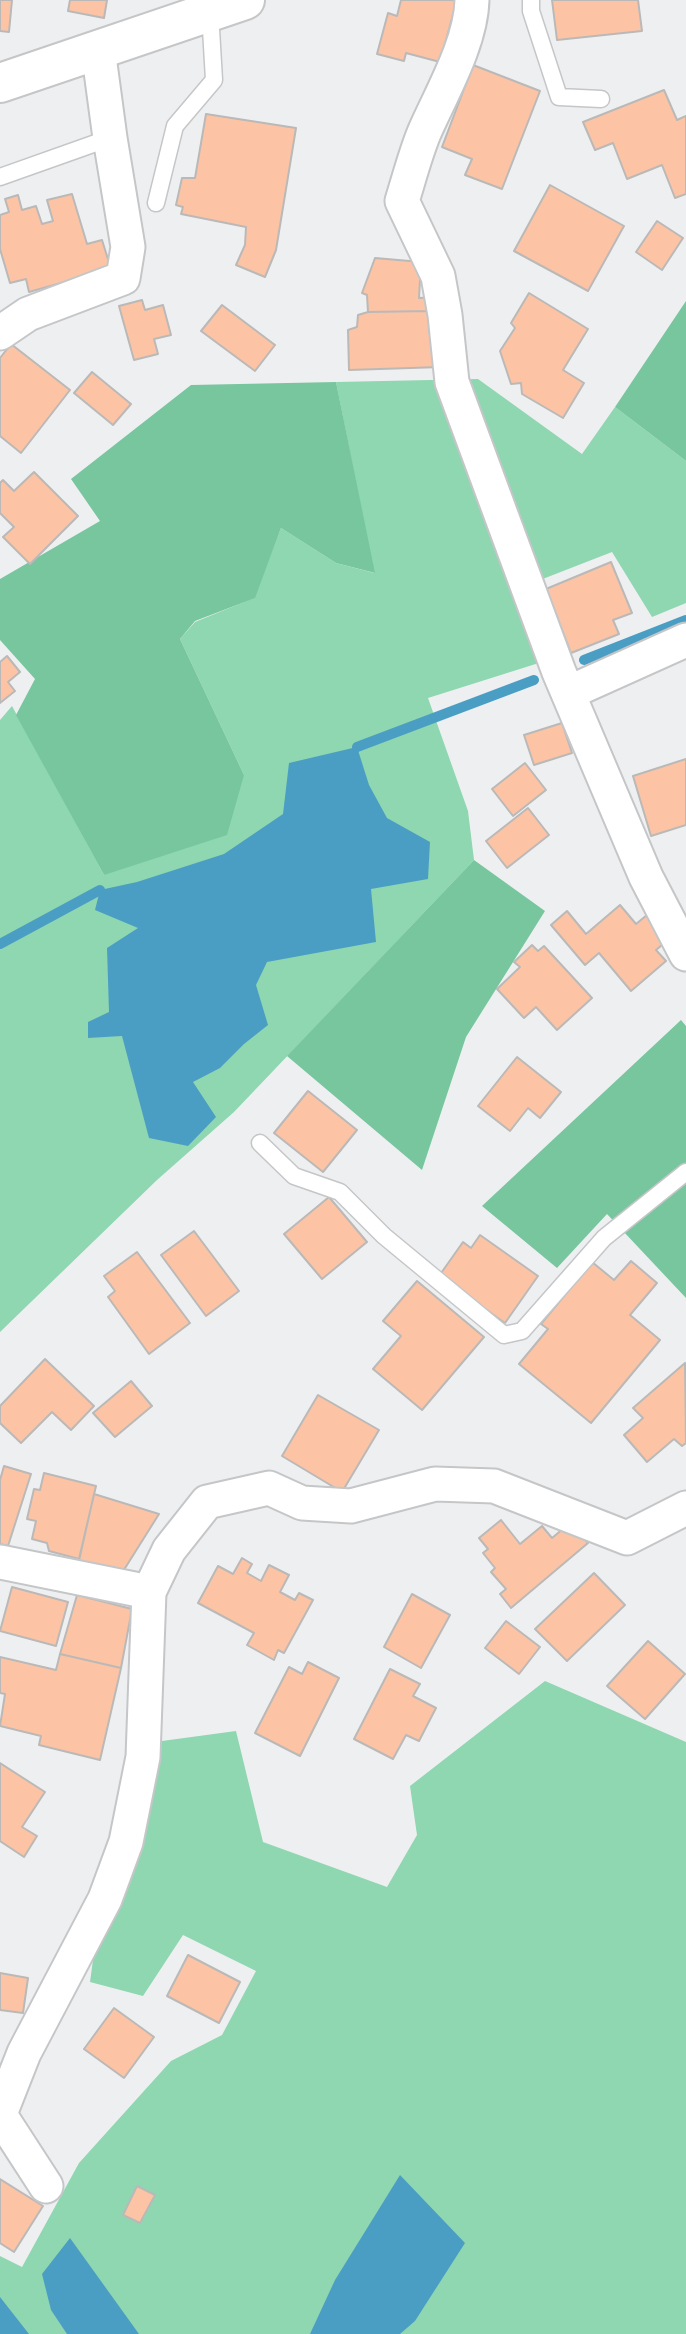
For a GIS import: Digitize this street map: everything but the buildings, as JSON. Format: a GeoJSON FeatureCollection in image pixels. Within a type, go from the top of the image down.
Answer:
{"type":"FeatureCollection","features":[{"type":"Feature","properties":{"kind":"main road"},"geometry":{"type":"LineString","coordinates":[[0,83],[246,0]]}},
{"type":"Feature","properties":{"kind":"street"},"geometry":{"type":"LineString","coordinates":[[472,0],[472,11],[461,48],[423,136],[402,201],[438,276],[452,382],[568,693],[646,877],[686,954]]}},
{"type":"Feature","properties":{"kind":"street"},"geometry":{"type":"LineString","coordinates":[[0,333],[27,314],[123,278],[128,247],[98,49]]}},
{"type":"Feature","properties":{"kind":"street"},"geometry":{"type":"LineString","coordinates":[[568,693],[686,640]]}},
{"type":"Feature","properties":{"kind":"street"},"geometry":{"type":"LineString","coordinates":[[46,2186],[0,2115],[24,2053],[105,1899],[127,1842],[143,1757],[149,1592],[169,1550],[207,1502],[269,1488],[302,1503],[351,1506],[435,1484],[494,1486],[627,1538],[686,1508]]}},
{"type":"Feature","properties":{"kind":"street"},"geometry":{"type":"LineString","coordinates":[[0,1562],[149,1592]]}},
{"type":"Feature","properties":{"kind":"lane"},"geometry":{"type":"LineString","coordinates":[[531,0],[531,11],[559,97],[601,99]]}},
{"type":"Feature","properties":{"kind":"lane"},"geometry":{"type":"LineString","coordinates":[[156,203],[175,126],[214,80],[210,12]]}},
{"type":"Feature","properties":{"kind":"lane"},"geometry":{"type":"LineString","coordinates":[[0,177],[110,138]]}},
{"type":"Feature","properties":{"kind":"lane"},"geometry":{"type":"LineString","coordinates":[[260,1143],[293,1176],[340,1192],[384,1236],[504,1335],[522,1331],[604,1238],[686,1171]]}},
{"type":"Feature","properties":{"kind":"green space"},"geometry":{"type":"Polygon","coordinates":[[[686,301],[686,461],[615,407],[686,301]]]}},
{"type":"Feature","properties":{"kind":"green space"},"geometry":{"type":"Polygon","coordinates":[[[478,379],[582,454],[615,407],[686,461],[686,603],[652,617],[612,552],[517,589],[542,662],[428,698],[468,811],[474,860],[234,1112],[157,1180],[0,1332],[0,720],[12,706],[104,875],[244,775],[180,639],[195,622],[254,598],[281,528],[336,563],[374,573],[336,382],[478,379]]]}},
{"type":"Feature","properties":{"kind":"green space"},"geometry":{"type":"Polygon","coordinates":[[[336,382],[375,573],[336,563],[281,528],[255,598],[195,621],[180,639],[244,775],[227,835],[104,875],[16,715],[35,679],[0,640],[0,579],[100,521],[71,479],[191,385],[336,382]]]}},
{"type":"Feature","properties":{"kind":"green space"},"geometry":{"type":"Polygon","coordinates":[[[474,860],[545,911],[466,1037],[422,1170],[287,1056],[474,860]]]}},
{"type":"Feature","properties":{"kind":"green space"},"geometry":{"type":"Polygon","coordinates":[[[681,1020],[686,1026],[686,1298],[607,1214],[557,1268],[482,1206],[681,1020]]]}},
{"type":"Feature","properties":{"kind":"green space"},"geometry":{"type":"Polygon","coordinates":[[[545,1681],[686,1742],[686,2334],[0,2334],[0,2256],[22,2267],[79,2163],[171,2061],[222,2035],[256,1971],[183,1935],[143,1996],[90,1982],[108,1849],[162,1741],[236,1731],[263,1842],[387,1887],[417,1835],[410,1786],[545,1681]]]}},
{"type":"Feature","properties":{"kind":"water"},"geometry":{"type":"Polygon","coordinates":[[[357,747],[369,785],[387,818],[430,842],[428,879],[371,889],[376,942],[267,962],[256,985],[268,1025],[220,1068],[193,1082],[216,1117],[188,1146],[149,1138],[122,1036],[88,1038],[88,1022],[109,1012],[107,948],[138,928],[95,910],[100,890],[137,882],[224,854],[283,814],[289,763],[357,747]]]}},
{"type":"Feature","properties":{"kind":"water"},"geometry":{"type":"Polygon","coordinates":[[[400,2175],[465,2243],[415,2321],[400,2334],[310,2334],[335,2280],[400,2175]]]}},
{"type":"Feature","properties":{"kind":"water"},"geometry":{"type":"Polygon","coordinates":[[[70,2238],[139,2334],[67,2334],[51,2310],[42,2274],[70,2238]]]}},
{"type":"Feature","properties":{"kind":"water"},"geometry":{"type":"Polygon","coordinates":[[[0,2297],[29,2334],[0,2334],[0,2297]]]}},
{"type":"Feature","properties":{"kind":"waterway"},"geometry":{"type":"LineString","coordinates":[[584,660],[686,620]]}},
{"type":"Feature","properties":{"kind":"waterway"},"geometry":{"type":"LineString","coordinates":[[357,747],[534,680]]}},
{"type":"Feature","properties":{"kind":"waterway"},"geometry":{"type":"LineString","coordinates":[[0,944],[100,890]]}}]}
